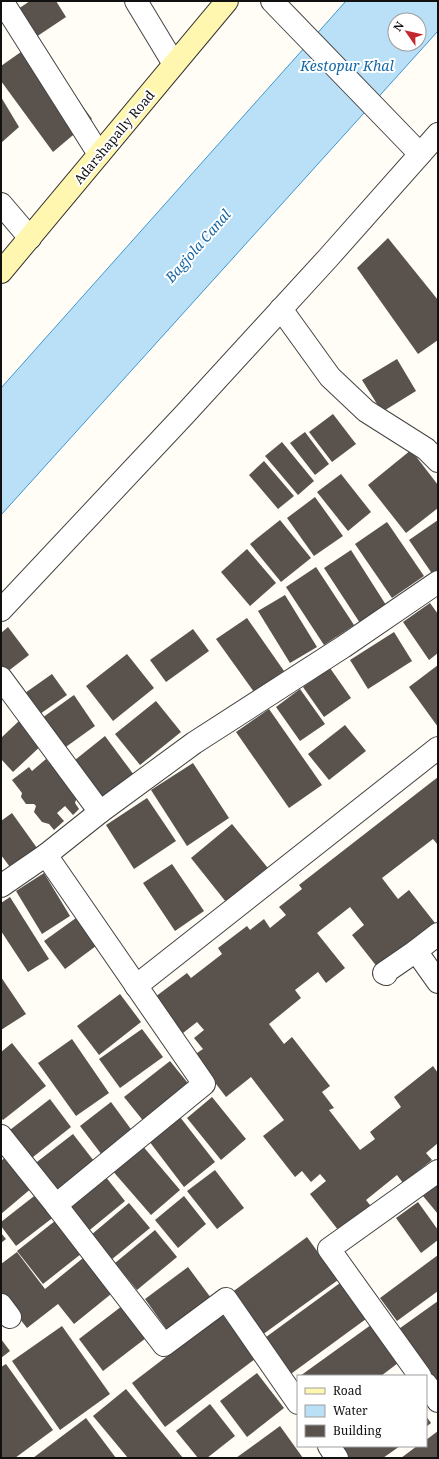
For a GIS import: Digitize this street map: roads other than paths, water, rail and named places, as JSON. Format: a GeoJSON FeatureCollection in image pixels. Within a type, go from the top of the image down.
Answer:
{"type":"FeatureCollection","features":[{"type":"Feature","properties":{"kind":"street"},"geometry":{"type":"LineString","coordinates":[[2,1],[99,154]]}},
{"type":"Feature","properties":{"kind":"street"},"geometry":{"type":"LineString","coordinates":[[136,1],[174,64]]}},
{"type":"Feature","properties":{"kind":"street","name":"Adarshapally Road"},"geometry":{"type":"LineString","coordinates":[[1,272],[227,1]]}},
{"type":"Feature","properties":{"kind":"street"},"geometry":{"type":"LineString","coordinates":[[272,1],[360,94],[420,154]]}},
{"type":"Feature","properties":{"kind":"street"},"geometry":{"type":"LineString","coordinates":[[1,610],[185,414],[438,134]]}},
{"type":"Feature","properties":{"kind":"street"},"geometry":{"type":"LineString","coordinates":[[1,204],[30,238]]}},
{"type":"Feature","properties":{"kind":"street"},"geometry":{"type":"LineString","coordinates":[[281,309],[330,377],[366,411],[426,450],[438,461]]}},
{"type":"Feature","properties":{"kind":"street"},"geometry":{"type":"LineString","coordinates":[[1,886],[46,855],[100,812],[194,744],[438,582]]}},
{"type":"Feature","properties":{"kind":"street"},"geometry":{"type":"LineString","coordinates":[[1,678],[100,812]]}},
{"type":"Feature","properties":{"kind":"street"},"geometry":{"type":"LineString","coordinates":[[136,986],[438,748]]}},
{"type":"Feature","properties":{"kind":"street"},"geometry":{"type":"LineString","coordinates":[[46,855],[204,1084],[56,1205]]}},
{"type":"Feature","properties":{"kind":"street"},"geometry":{"type":"LineString","coordinates":[[386,974],[384,973],[438,934]]}},
{"type":"Feature","properties":{"kind":"street"},"geometry":{"type":"LineString","coordinates":[[416,951],[438,982]]}},
{"type":"Feature","properties":{"kind":"street"},"geometry":{"type":"LineString","coordinates":[[2,1140],[56,1205],[164,1345],[226,1299],[297,1402]]}},
{"type":"Feature","properties":{"kind":"street"},"geometry":{"type":"LineString","coordinates":[[419,1375],[329,1249],[438,1171]]}},
{"type":"Feature","properties":{"kind":"street"},"geometry":{"type":"LineString","coordinates":[[427,1385],[438,1401]]}},
{"type":"Feature","properties":{"kind":"street"},"geometry":{"type":"LineString","coordinates":[[329,1447],[337,1458]]}},
{"type":"Feature","properties":{"kind":"water","name":"Kestopur Khal"},"geometry":{"type":"Polygon","coordinates":[[[346,1],[438,1],[438,31],[427,43],[427,12],[387,12],[387,52],[419,52],[1,515],[1,388],[346,1]]]}},
{"type":"Feature","properties":{"kind":"water label","name":"Bagjola Canal"},"geometry":{"type":"Point","coordinates":[198,246]}}]}
